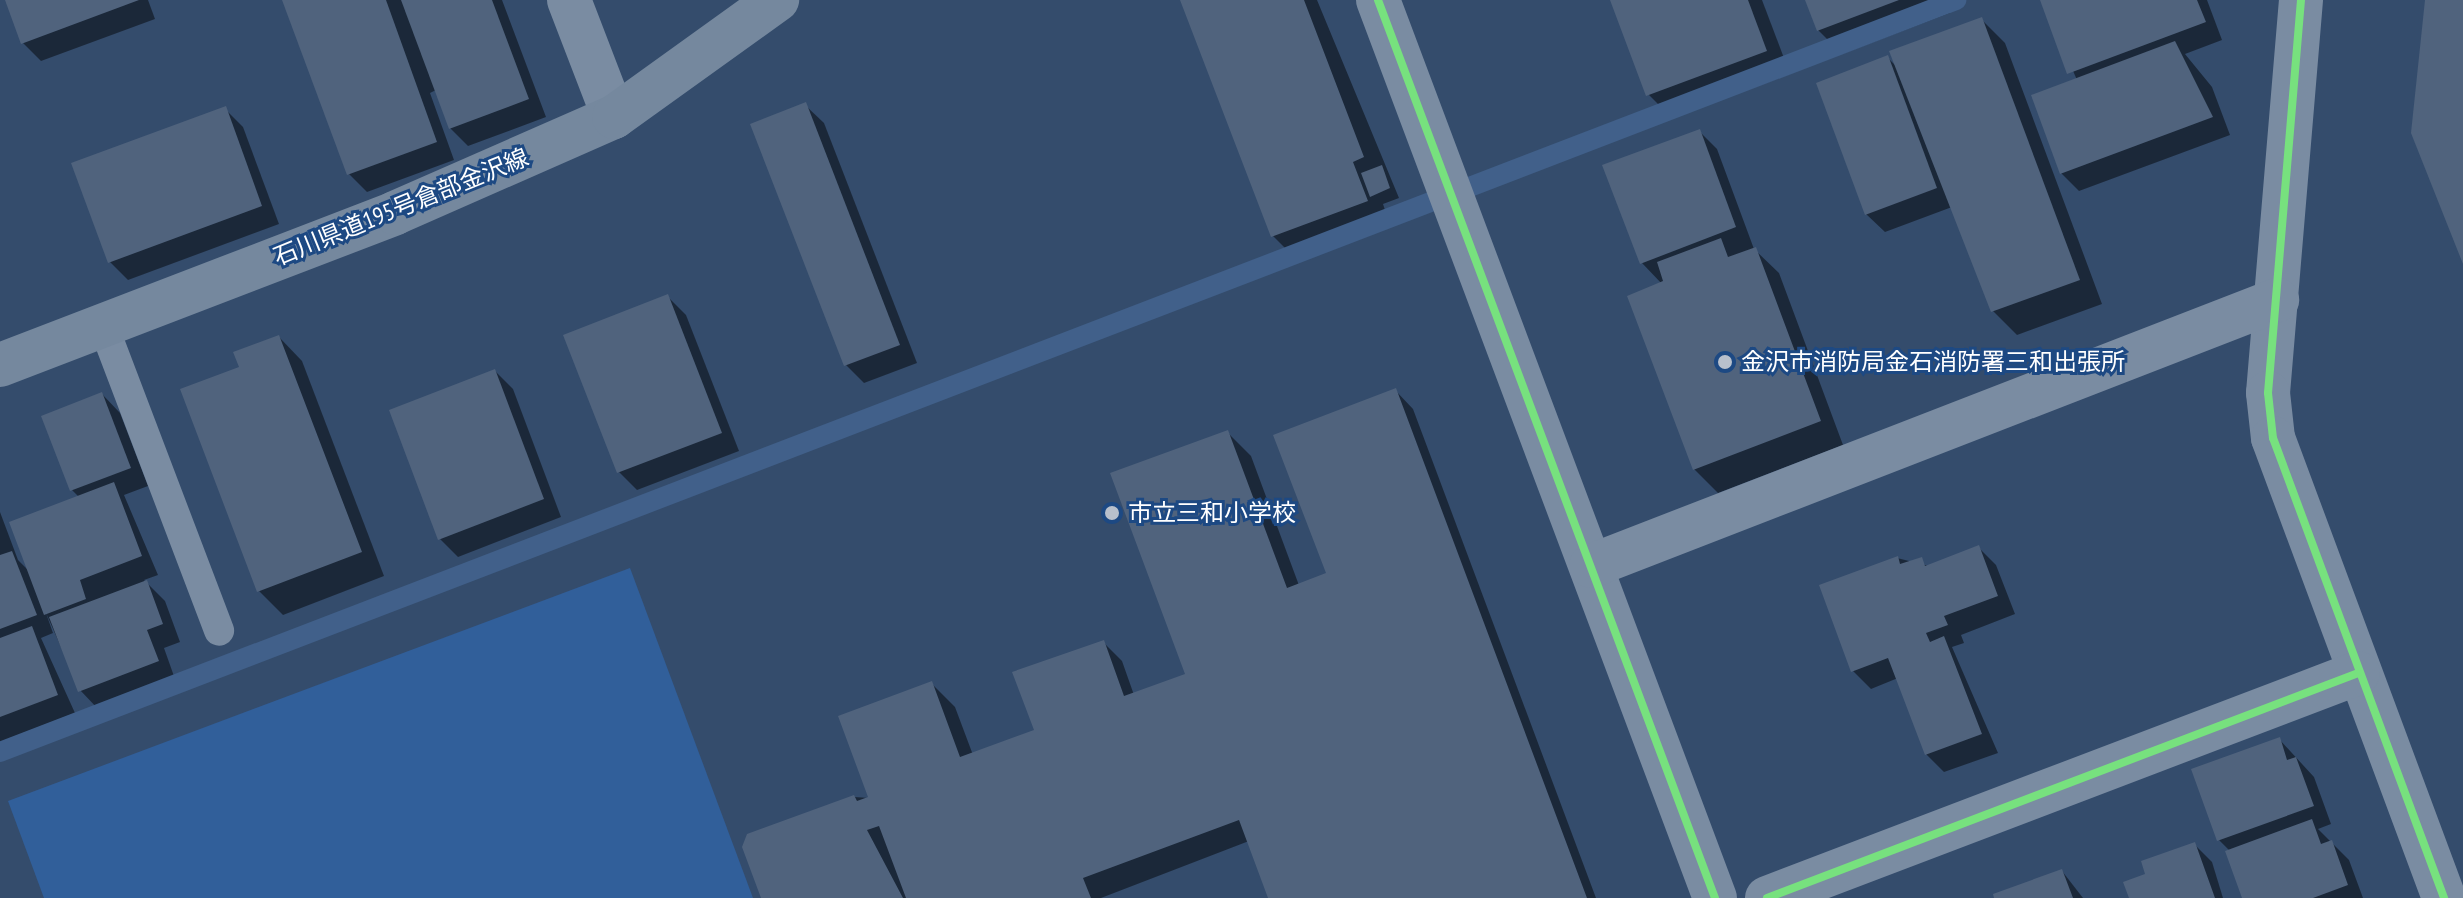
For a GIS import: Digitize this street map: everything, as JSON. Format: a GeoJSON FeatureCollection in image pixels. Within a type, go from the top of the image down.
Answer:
{"type":"FeatureCollection","features":[{"type":"Feature","properties":{"kind":"main road","name":"石川県道195号倉部金沢線"},"geometry":{"type":"LineString","coordinates":[[0,365],[395,213],[614,117],[777,0]]}},
{"type":"Feature","properties":{"kind":"street"},"geometry":{"type":"LineString","coordinates":[[569,0],[614,117]]}},
{"type":"Feature","properties":{"kind":"street"},"geometry":{"type":"LineString","coordinates":[[1378,0],[1715,898]]}},
{"type":"Feature","properties":{"kind":"street"},"geometry":{"type":"LineString","coordinates":[[2301,0],[2268,393],[2273,438],[2444,898]]}},
{"type":"Feature","properties":{"kind":"street"},"geometry":{"type":"LineString","coordinates":[[1591,566],[2277,300]]}},
{"type":"Feature","properties":{"kind":"street"},"geometry":{"type":"LineString","coordinates":[[1767,898],[2358,673]]}},
{"type":"Feature","properties":{"kind":"lane"},"geometry":{"type":"LineString","coordinates":[[103,325],[219,631]]}},
{"type":"Feature","properties":{"kind":"shaded area"},"geometry":{"type":"Polygon","coordinates":[[[630,568],[753,898],[44,898],[8,801],[630,568]]]}},
{"type":"Feature","properties":{"kind":"building"},"geometry":{"type":"Polygon","coordinates":[[[5,0],[139,0],[21,44],[5,0]]]}},
{"type":"Feature","properties":{"kind":"building"},"geometry":{"type":"Polygon","coordinates":[[[282,0],[386,0],[437,142],[347,175],[282,0]]]}},
{"type":"Feature","properties":{"kind":"building"},"geometry":{"type":"Polygon","coordinates":[[[401,0],[492,0],[529,99],[449,129],[401,0]]]}},
{"type":"Feature","properties":{"kind":"building"},"geometry":{"type":"Polygon","coordinates":[[[1180,0],[1304,0],[1364,157],[1353,162],[1368,201],[1271,237],[1180,0]]]}},
{"type":"Feature","properties":{"kind":"building"},"geometry":{"type":"Polygon","coordinates":[[[1610,0],[1748,0],[1767,51],[1646,96],[1610,0]]]}},
{"type":"Feature","properties":{"kind":"building"},"geometry":{"type":"Polygon","coordinates":[[[1805,0],[1899,0],[1817,31],[1805,0]]]}},
{"type":"Feature","properties":{"kind":"building"},"geometry":{"type":"Polygon","coordinates":[[[2040,0],[2197,0],[2206,22],[2067,74],[2040,0]]]}},
{"type":"Feature","properties":{"kind":"building"},"geometry":{"type":"Polygon","coordinates":[[[2425,0],[2463,0],[2463,264],[2411,133],[2425,0]]]}},
{"type":"Feature","properties":{"kind":"building"},"geometry":{"type":"Polygon","coordinates":[[[1982,17],[2080,280],[1991,312],[1889,51],[1982,17]]]}},
{"type":"Feature","properties":{"kind":"building"},"geometry":{"type":"Polygon","coordinates":[[[2175,41],[2213,117],[2060,174],[2031,95],[2175,41]]]}},
{"type":"Feature","properties":{"kind":"building"},"geometry":{"type":"Polygon","coordinates":[[[1888,55],[1937,188],[1865,215],[1816,83],[1888,55]]]}},
{"type":"Feature","properties":{"kind":"building"},"geometry":{"type":"Polygon","coordinates":[[[806,102],[900,345],[844,366],[750,124],[806,102]]]}},
{"type":"Feature","properties":{"kind":"building"},"geometry":{"type":"Polygon","coordinates":[[[226,106],[262,206],[108,263],[71,163],[226,106]]]}},
{"type":"Feature","properties":{"kind":"building"},"geometry":{"type":"Polygon","coordinates":[[[1700,129],[1736,227],[1640,264],[1602,165],[1700,129]]]}},
{"type":"Feature","properties":{"kind":"building"},"geometry":{"type":"Polygon","coordinates":[[[1382,165],[1390,188],[1370,197],[1361,173],[1382,165]]]}},
{"type":"Feature","properties":{"kind":"building"},"geometry":{"type":"Polygon","coordinates":[[[1721,238],[1728,257],[1756,247],[1821,421],[1693,470],[1627,296],[1663,281],[1657,262],[1721,238]]]}},
{"type":"Feature","properties":{"kind":"building"},"geometry":{"type":"Polygon","coordinates":[[[668,294],[722,433],[617,473],[563,335],[668,294]]]}},
{"type":"Feature","properties":{"kind":"building"},"geometry":{"type":"Polygon","coordinates":[[[279,335],[362,552],[257,592],[180,389],[239,367],[233,352],[279,335]]]}},
{"type":"Feature","properties":{"kind":"building"},"geometry":{"type":"Polygon","coordinates":[[[495,369],[544,499],[438,540],[389,410],[495,369]]]}},
{"type":"Feature","properties":{"kind":"building"},"geometry":{"type":"Polygon","coordinates":[[[1396,388],[1587,898],[1268,898],[1239,820],[1083,878],[1091,898],[906,898],[879,826],[867,830],[903,898],[761,898],[742,847],[747,834],[854,795],[857,801],[868,797],[838,716],[932,681],[960,757],[1034,730],[1012,672],[1104,640],[1124,696],[1185,674],[1110,473],[1228,430],[1287,588],[1326,573],[1273,435],[1396,388]]]}},
{"type":"Feature","properties":{"kind":"building"},"geometry":{"type":"Polygon","coordinates":[[[102,392],[131,468],[70,491],[41,416],[102,392]]]}},
{"type":"Feature","properties":{"kind":"building"},"geometry":{"type":"Polygon","coordinates":[[[114,482],[142,556],[80,580],[86,599],[44,615],[9,522],[114,482]]]}},
{"type":"Feature","properties":{"kind":"building"},"geometry":{"type":"Polygon","coordinates":[[[1979,545],[1998,596],[1944,616],[1948,625],[1926,633],[1930,642],[1944,636],[1982,734],[1925,755],[1888,658],[1851,672],[1819,585],[1898,556],[1900,564],[1922,557],[1925,566],[1979,545]]]}},
{"type":"Feature","properties":{"kind":"building"},"geometry":{"type":"Polygon","coordinates":[[[12,551],[37,615],[0,629],[0,555],[12,551]]]}},
{"type":"Feature","properties":{"kind":"building"},"geometry":{"type":"Polygon","coordinates":[[[147,580],[163,624],[147,630],[159,661],[78,692],[49,617],[147,580]]]}},
{"type":"Feature","properties":{"kind":"building"},"geometry":{"type":"Polygon","coordinates":[[[32,626],[58,695],[0,717],[0,638],[32,626]]]}},
{"type":"Feature","properties":{"kind":"building"},"geometry":{"type":"Polygon","coordinates":[[[2280,737],[2287,760],[2296,757],[2314,806],[2217,841],[2191,769],[2280,737]]]}},
{"type":"Feature","properties":{"kind":"building"},"geometry":{"type":"Polygon","coordinates":[[[2312,819],[2321,844],[2332,840],[2348,885],[2313,898],[2242,898],[2225,851],[2312,819]]]}},
{"type":"Feature","properties":{"kind":"building"},"geometry":{"type":"Polygon","coordinates":[[[2195,842],[2215,898],[2129,898],[2123,882],[2145,874],[2141,861],[2195,842]]]}},
{"type":"Feature","properties":{"kind":"building"},"geometry":{"type":"Polygon","coordinates":[[[2062,869],[2073,898],[1994,898],[1993,894],[2062,869]]]}},
{"type":"Feature","properties":{"kind":"waterway"},"geometry":{"type":"LineString","coordinates":[[0,752],[1956,0]]}},
{"type":"Feature","properties":{"kind":"cycle path"},"geometry":{"type":"LineString","coordinates":[[1378,0],[1715,898]]}},
{"type":"Feature","properties":{"kind":"cycle path"},"geometry":{"type":"LineString","coordinates":[[2301,0],[2268,393],[2273,438],[2444,898]]}},
{"type":"Feature","properties":{"kind":"cycle path"},"geometry":{"type":"LineString","coordinates":[[1767,898],[2358,673]]}},
{"type":"Feature","properties":{"kind":"place","name":"金沢市消防局金石消防署三和出張所"},"geometry":{"type":"Point","coordinates":[1725,362]}},
{"type":"Feature","properties":{"kind":"place","name":"市立三和小学校"},"geometry":{"type":"Point","coordinates":[1112,513]}}]}
